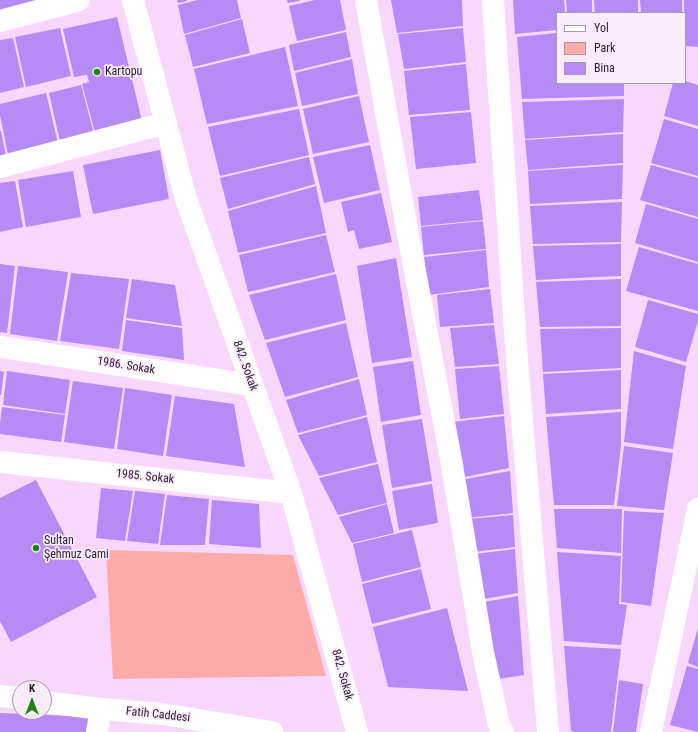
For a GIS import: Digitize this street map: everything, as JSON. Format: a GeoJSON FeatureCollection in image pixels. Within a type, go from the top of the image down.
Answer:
{"type":"FeatureCollection","features":[{"type":"Feature","properties":{"kind":"street"},"geometry":{"type":"LineString","coordinates":[[0,21],[79,0]]}},
{"type":"Feature","properties":{"kind":"street","name":"842. Sokak"},"geometry":{"type":"LineString","coordinates":[[133,0],[186,200],[291,493],[357,732]]}},
{"type":"Feature","properties":{"kind":"street"},"geometry":{"type":"LineString","coordinates":[[366,0],[409,240],[451,459],[483,652],[499,725],[503,732]]}},
{"type":"Feature","properties":{"kind":"street"},"geometry":{"type":"LineString","coordinates":[[492,0],[516,352],[548,732]]}},
{"type":"Feature","properties":{"kind":"street"},"geometry":{"type":"LineString","coordinates":[[0,167],[166,123]]}},
{"type":"Feature","properties":{"kind":"street","name":"1986. Sokak"},"geometry":{"type":"LineString","coordinates":[[0,347],[252,385]]}},
{"type":"Feature","properties":{"kind":"street","name":"1985. Sokak"},"geometry":{"type":"LineString","coordinates":[[0,462],[291,493]]}},
{"type":"Feature","properties":{"kind":"street"},"geometry":{"type":"LineString","coordinates":[[652,732],[698,509]]}},
{"type":"Feature","properties":{"kind":"street"},"geometry":{"type":"LineString","coordinates":[[0,696],[12,697]]}},
{"type":"Feature","properties":{"kind":"street","name":"Fatih Caddesi"},"geometry":{"type":"LineString","coordinates":[[52,703],[101,710],[163,714],[272,732]]}},
{"type":"Feature","properties":{"kind":"street"},"geometry":{"type":"LineString","coordinates":[[98,732],[101,710]]}},
{"type":"Feature","properties":{"kind":"green space"},"geometry":{"type":"Polygon","coordinates":[[[106,550],[293,555],[326,676],[113,679],[106,550]]]}},
{"type":"Feature","properties":{"kind":"building"},"geometry":{"type":"Polygon","coordinates":[[[0,0],[35,0],[37,6],[0,15],[0,0]]]}},
{"type":"Feature","properties":{"kind":"building"},"geometry":{"type":"Polygon","coordinates":[[[177,0],[187,0],[187,1],[178,3],[177,0]]]}},
{"type":"Feature","properties":{"kind":"building"},"geometry":{"type":"Polygon","coordinates":[[[197,0],[237,0],[241,18],[184,34],[178,5],[197,0]]]}},
{"type":"Feature","properties":{"kind":"building"},"geometry":{"type":"Polygon","coordinates":[[[287,0],[300,0],[300,1],[288,3],[287,0]]]}},
{"type":"Feature","properties":{"kind":"building"},"geometry":{"type":"Polygon","coordinates":[[[315,0],[340,0],[346,30],[297,41],[289,6],[315,0]]]}},
{"type":"Feature","properties":{"kind":"building"},"geometry":{"type":"Polygon","coordinates":[[[391,0],[462,0],[463,26],[397,33],[391,0]]]}},
{"type":"Feature","properties":{"kind":"building"},"geometry":{"type":"Polygon","coordinates":[[[513,0],[564,0],[565,12],[556,12],[556,30],[515,34],[513,0]]]}},
{"type":"Feature","properties":{"kind":"building"},"geometry":{"type":"Polygon","coordinates":[[[566,0],[592,0],[592,12],[567,12],[566,0]]]}},
{"type":"Feature","properties":{"kind":"building"},"geometry":{"type":"Polygon","coordinates":[[[594,0],[638,0],[638,12],[595,12],[594,0]]]}},
{"type":"Feature","properties":{"kind":"building"},"geometry":{"type":"Polygon","coordinates":[[[640,0],[682,0],[682,12],[641,12],[640,0]]]}},
{"type":"Feature","properties":{"kind":"building"},"geometry":{"type":"Polygon","coordinates":[[[684,0],[698,0],[698,47],[686,46],[686,12],[684,12],[684,0]]]}},
{"type":"Feature","properties":{"kind":"building"},"geometry":{"type":"Polygon","coordinates":[[[117,17],[142,121],[96,136],[82,84],[89,82],[87,75],[74,77],[63,29],[117,17]]]}},
{"type":"Feature","properties":{"kind":"building"},"geometry":{"type":"Polygon","coordinates":[[[242,19],[250,53],[193,67],[185,35],[242,19]]]}},
{"type":"Feature","properties":{"kind":"building"},"geometry":{"type":"Polygon","coordinates":[[[60,28],[71,76],[26,87],[15,37],[60,28]]]}},
{"type":"Feature","properties":{"kind":"building"},"geometry":{"type":"Polygon","coordinates":[[[463,28],[466,62],[404,69],[398,34],[463,28]]]}},
{"type":"Feature","properties":{"kind":"building"},"geometry":{"type":"Polygon","coordinates":[[[346,32],[351,57],[294,71],[289,45],[346,32]]]}},
{"type":"Feature","properties":{"kind":"building"},"geometry":{"type":"Polygon","coordinates":[[[556,33],[556,84],[624,84],[624,96],[522,99],[517,37],[556,33]]]}},
{"type":"Feature","properties":{"kind":"building"},"geometry":{"type":"Polygon","coordinates":[[[13,38],[24,87],[0,93],[0,40],[13,38]]]}},
{"type":"Feature","properties":{"kind":"building"},"geometry":{"type":"Polygon","coordinates":[[[285,47],[298,106],[207,124],[194,69],[285,47]]]}},
{"type":"Feature","properties":{"kind":"building"},"geometry":{"type":"Polygon","coordinates":[[[352,59],[358,94],[302,106],[295,73],[352,59]]]}},
{"type":"Feature","properties":{"kind":"building"},"geometry":{"type":"Polygon","coordinates":[[[466,64],[470,110],[409,115],[404,71],[466,64]]]}},
{"type":"Feature","properties":{"kind":"building"},"geometry":{"type":"Polygon","coordinates":[[[686,81],[698,85],[698,126],[664,116],[673,84],[686,84],[686,81]]]}},
{"type":"Feature","properties":{"kind":"building"},"geometry":{"type":"Polygon","coordinates":[[[81,85],[95,138],[61,146],[49,93],[81,85]]]}},
{"type":"Feature","properties":{"kind":"building"},"geometry":{"type":"Polygon","coordinates":[[[46,93],[58,143],[8,155],[0,115],[0,104],[46,93]]]}},
{"type":"Feature","properties":{"kind":"building"},"geometry":{"type":"Polygon","coordinates":[[[359,96],[369,142],[313,154],[303,109],[359,96]]]}},
{"type":"Feature","properties":{"kind":"building"},"geometry":{"type":"Polygon","coordinates":[[[624,99],[623,132],[525,139],[522,102],[624,99]]]}},
{"type":"Feature","properties":{"kind":"building"},"geometry":{"type":"Polygon","coordinates":[[[299,109],[309,155],[220,176],[208,127],[299,109]]]}},
{"type":"Feature","properties":{"kind":"building"},"geometry":{"type":"Polygon","coordinates":[[[471,112],[476,163],[416,169],[410,117],[471,112]]]}},
{"type":"Feature","properties":{"kind":"building"},"geometry":{"type":"Polygon","coordinates":[[[664,119],[698,129],[698,176],[651,163],[664,119]]]}},
{"type":"Feature","properties":{"kind":"building"},"geometry":{"type":"Polygon","coordinates":[[[0,131],[6,156],[0,157],[0,131]]]}},
{"type":"Feature","properties":{"kind":"building"},"geometry":{"type":"Polygon","coordinates":[[[623,134],[623,163],[528,170],[525,140],[623,134]]]}},
{"type":"Feature","properties":{"kind":"building"},"geometry":{"type":"Polygon","coordinates":[[[370,145],[380,190],[324,203],[313,157],[370,145]]]}},
{"type":"Feature","properties":{"kind":"building"},"geometry":{"type":"Polygon","coordinates":[[[160,150],[169,199],[93,214],[83,165],[160,150]]]}},
{"type":"Feature","properties":{"kind":"building"},"geometry":{"type":"Polygon","coordinates":[[[309,157],[315,184],[228,209],[220,178],[309,157]]]}},
{"type":"Feature","properties":{"kind":"building"},"geometry":{"type":"Polygon","coordinates":[[[623,165],[622,199],[530,204],[528,171],[623,165]]]}},
{"type":"Feature","properties":{"kind":"building"},"geometry":{"type":"Polygon","coordinates":[[[651,165],[698,178],[698,217],[640,200],[651,165]]]}},
{"type":"Feature","properties":{"kind":"building"},"geometry":{"type":"Polygon","coordinates":[[[73,171],[81,217],[26,227],[18,180],[73,171]]]}},
{"type":"Feature","properties":{"kind":"building"},"geometry":{"type":"Polygon","coordinates":[[[15,181],[23,227],[0,232],[0,183],[15,181]]]}},
{"type":"Feature","properties":{"kind":"building"},"geometry":{"type":"Polygon","coordinates":[[[316,186],[326,233],[238,253],[228,211],[316,186]]]}},
{"type":"Feature","properties":{"kind":"building"},"geometry":{"type":"Polygon","coordinates":[[[479,190],[483,220],[421,226],[418,197],[479,190]]]}},
{"type":"Feature","properties":{"kind":"building"},"geometry":{"type":"Polygon","coordinates":[[[381,193],[392,242],[359,249],[354,230],[348,232],[341,202],[381,193]]]}},
{"type":"Feature","properties":{"kind":"building"},"geometry":{"type":"Polygon","coordinates":[[[622,202],[621,242],[533,244],[530,206],[622,202]]]}},
{"type":"Feature","properties":{"kind":"building"},"geometry":{"type":"Polygon","coordinates":[[[646,204],[698,219],[698,262],[635,243],[646,204]]]}},
{"type":"Feature","properties":{"kind":"building"},"geometry":{"type":"Polygon","coordinates":[[[483,221],[486,249],[424,255],[421,227],[483,221]]]}},
{"type":"Feature","properties":{"kind":"building"},"geometry":{"type":"Polygon","coordinates":[[[326,235],[335,272],[248,292],[239,255],[326,235]]]}},
{"type":"Feature","properties":{"kind":"building"},"geometry":{"type":"Polygon","coordinates":[[[621,244],[621,276],[536,280],[533,246],[621,244]]]}},
{"type":"Feature","properties":{"kind":"building"},"geometry":{"type":"Polygon","coordinates":[[[639,247],[698,264],[698,311],[626,291],[639,247]]]}},
{"type":"Feature","properties":{"kind":"building"},"geometry":{"type":"Polygon","coordinates":[[[486,250],[489,287],[429,295],[424,257],[486,250]]]}},
{"type":"Feature","properties":{"kind":"building"},"geometry":{"type":"Polygon","coordinates":[[[396,258],[412,357],[372,363],[357,266],[396,258]]]}},
{"type":"Feature","properties":{"kind":"building"},"geometry":{"type":"Polygon","coordinates":[[[0,264],[15,266],[7,333],[0,332],[0,264]]]}},
{"type":"Feature","properties":{"kind":"building"},"geometry":{"type":"Polygon","coordinates":[[[18,266],[68,272],[57,341],[10,334],[18,266]]]}},
{"type":"Feature","properties":{"kind":"building"},"geometry":{"type":"Polygon","coordinates":[[[71,273],[129,279],[119,349],[60,341],[71,273]]]}},
{"type":"Feature","properties":{"kind":"building"},"geometry":{"type":"Polygon","coordinates":[[[336,274],[346,320],[265,340],[249,295],[336,274]]]}},
{"type":"Feature","properties":{"kind":"building"},"geometry":{"type":"Polygon","coordinates":[[[132,279],[175,285],[182,326],[126,318],[132,279]]]}},
{"type":"Feature","properties":{"kind":"building"},"geometry":{"type":"Polygon","coordinates":[[[621,279],[621,326],[540,327],[536,282],[621,279]]]}},
{"type":"Feature","properties":{"kind":"building"},"geometry":{"type":"Polygon","coordinates":[[[490,289],[494,323],[440,327],[437,295],[490,289]]]}},
{"type":"Feature","properties":{"kind":"building"},"geometry":{"type":"Polygon","coordinates":[[[648,300],[698,314],[698,321],[686,362],[635,347],[648,300]]]}},
{"type":"Feature","properties":{"kind":"building"},"geometry":{"type":"Polygon","coordinates":[[[126,320],[182,328],[184,360],[122,351],[126,320]]]}},
{"type":"Feature","properties":{"kind":"building"},"geometry":{"type":"Polygon","coordinates":[[[346,323],[358,377],[285,397],[266,343],[346,323]]]}},
{"type":"Feature","properties":{"kind":"building"},"geometry":{"type":"Polygon","coordinates":[[[494,325],[499,364],[455,367],[450,328],[494,325]]]}},
{"type":"Feature","properties":{"kind":"building"},"geometry":{"type":"Polygon","coordinates":[[[621,328],[621,368],[543,372],[540,329],[621,328]]]}},
{"type":"Feature","properties":{"kind":"building"},"geometry":{"type":"Polygon","coordinates":[[[634,351],[686,366],[673,449],[624,442],[634,351]]]}},
{"type":"Feature","properties":{"kind":"building"},"geometry":{"type":"Polygon","coordinates":[[[413,361],[421,415],[381,422],[373,367],[413,361]]]}},
{"type":"Feature","properties":{"kind":"building"},"geometry":{"type":"Polygon","coordinates":[[[499,366],[504,414],[460,419],[455,369],[499,366]]]}},
{"type":"Feature","properties":{"kind":"building"},"geometry":{"type":"Polygon","coordinates":[[[621,370],[621,409],[546,414],[543,374],[621,370]]]}},
{"type":"Feature","properties":{"kind":"building"},"geometry":{"type":"Polygon","coordinates":[[[0,371],[4,372],[1,395],[0,395],[0,371]]]}},
{"type":"Feature","properties":{"kind":"building"},"geometry":{"type":"Polygon","coordinates":[[[7,371],[70,380],[65,414],[3,405],[7,371]]]}},
{"type":"Feature","properties":{"kind":"building"},"geometry":{"type":"Polygon","coordinates":[[[359,379],[367,415],[298,433],[286,400],[359,379]]]}},
{"type":"Feature","properties":{"kind":"building"},"geometry":{"type":"Polygon","coordinates":[[[73,381],[123,388],[114,449],[64,442],[73,381]]]}},
{"type":"Feature","properties":{"kind":"building"},"geometry":{"type":"Polygon","coordinates":[[[125,388],[172,395],[163,456],[117,449],[125,388]]]}},
{"type":"Feature","properties":{"kind":"building"},"geometry":{"type":"Polygon","coordinates":[[[175,396],[234,404],[245,467],[166,456],[175,396]]]}},
{"type":"Feature","properties":{"kind":"building"},"geometry":{"type":"Polygon","coordinates":[[[2,407],[65,415],[61,442],[0,434],[2,407]]]}},
{"type":"Feature","properties":{"kind":"building"},"geometry":{"type":"Polygon","coordinates":[[[621,412],[621,445],[614,505],[554,505],[546,417],[621,412]]]}},
{"type":"Feature","properties":{"kind":"building"},"geometry":{"type":"Polygon","coordinates":[[[504,416],[509,468],[460,478],[452,422],[504,416]]]}},
{"type":"Feature","properties":{"kind":"building"},"geometry":{"type":"Polygon","coordinates":[[[367,417],[377,462],[319,476],[298,435],[367,417]]]}},
{"type":"Feature","properties":{"kind":"building"},"geometry":{"type":"Polygon","coordinates":[[[422,419],[432,481],[392,488],[382,425],[422,419]]]}},
{"type":"Feature","properties":{"kind":"building"},"geometry":{"type":"Polygon","coordinates":[[[624,446],[673,453],[664,510],[617,506],[624,446]]]}},
{"type":"Feature","properties":{"kind":"building"},"geometry":{"type":"Polygon","coordinates":[[[378,464],[387,503],[338,515],[319,478],[378,464]]]}},
{"type":"Feature","properties":{"kind":"building"},"geometry":{"type":"Polygon","coordinates":[[[510,471],[513,513],[468,518],[460,480],[510,471]]]}},
{"type":"Feature","properties":{"kind":"building","name":"Sultan Şehmuz Cami"},"geometry":{"type":"Polygon","coordinates":[[[36,480],[97,597],[11,642],[0,621],[0,498],[36,480]]]}},
{"type":"Feature","properties":{"kind":"building"},"geometry":{"type":"Polygon","coordinates":[[[432,484],[438,523],[399,530],[392,491],[432,484]]]}},
{"type":"Feature","properties":{"kind":"building"},"geometry":{"type":"Polygon","coordinates":[[[101,488],[133,491],[125,541],[96,538],[101,488]]]}},
{"type":"Feature","properties":{"kind":"building"},"geometry":{"type":"Polygon","coordinates":[[[135,491],[165,494],[158,544],[127,541],[135,491]]]}},
{"type":"Feature","properties":{"kind":"building"},"geometry":{"type":"Polygon","coordinates":[[[167,495],[209,499],[205,545],[160,545],[167,495]]]}},
{"type":"Feature","properties":{"kind":"building"},"geometry":{"type":"Polygon","coordinates":[[[212,500],[259,504],[261,548],[209,544],[212,500]]]}},
{"type":"Feature","properties":{"kind":"building"},"geometry":{"type":"Polygon","coordinates":[[[387,504],[394,533],[352,543],[339,517],[387,504]]]}},
{"type":"Feature","properties":{"kind":"building"},"geometry":{"type":"Polygon","coordinates":[[[554,509],[622,509],[621,553],[557,548],[554,509]]]}},
{"type":"Feature","properties":{"kind":"building"},"geometry":{"type":"Polygon","coordinates":[[[624,511],[664,513],[651,606],[621,602],[624,511]]]}},
{"type":"Feature","properties":{"kind":"building"},"geometry":{"type":"Polygon","coordinates":[[[513,515],[515,547],[474,552],[468,519],[513,515]]]}},
{"type":"Feature","properties":{"kind":"building"},"geometry":{"type":"Polygon","coordinates":[[[412,530],[421,567],[362,582],[353,544],[412,530]]]}},
{"type":"Feature","properties":{"kind":"building"},"geometry":{"type":"Polygon","coordinates":[[[515,549],[518,593],[484,599],[475,554],[515,549]]]}},
{"type":"Feature","properties":{"kind":"building"},"geometry":{"type":"Polygon","coordinates":[[[557,552],[621,556],[619,604],[627,605],[621,645],[564,641],[557,552]]]}},
{"type":"Feature","properties":{"kind":"building"},"geometry":{"type":"Polygon","coordinates":[[[421,569],[431,609],[372,624],[362,584],[421,569]]]}},
{"type":"Feature","properties":{"kind":"building"},"geometry":{"type":"Polygon","coordinates":[[[518,596],[524,675],[499,679],[484,602],[518,596]]]}},
{"type":"Feature","properties":{"kind":"building"},"geometry":{"type":"Polygon","coordinates":[[[447,608],[468,691],[388,687],[373,627],[447,608]]]}},
{"type":"Feature","properties":{"kind":"building"},"geometry":{"type":"Polygon","coordinates":[[[698,628],[698,667],[688,663],[698,628]]]}},
{"type":"Feature","properties":{"kind":"building"},"geometry":{"type":"Polygon","coordinates":[[[564,646],[621,649],[611,732],[571,731],[564,646]]]}},
{"type":"Feature","properties":{"kind":"building"},"geometry":{"type":"Polygon","coordinates":[[[687,666],[698,669],[698,732],[670,725],[687,666]]]}},
{"type":"Feature","properties":{"kind":"building"},"geometry":{"type":"Polygon","coordinates":[[[619,680],[643,684],[636,732],[613,732],[619,680]]]}},
{"type":"Feature","properties":{"kind":"building"},"geometry":{"type":"Polygon","coordinates":[[[0,713],[12,713],[12,720],[52,720],[52,715],[99,717],[97,732],[0,732],[0,713]]]}},
{"type":"Feature","properties":{"kind":"place","name":"Kartopu"},"geometry":{"type":"Point","coordinates":[97,72]}},
{"type":"Feature","properties":{"kind":"place","name":"Sultan Şehmuz Cami"},"geometry":{"type":"Point","coordinates":[36,548]}}]}
